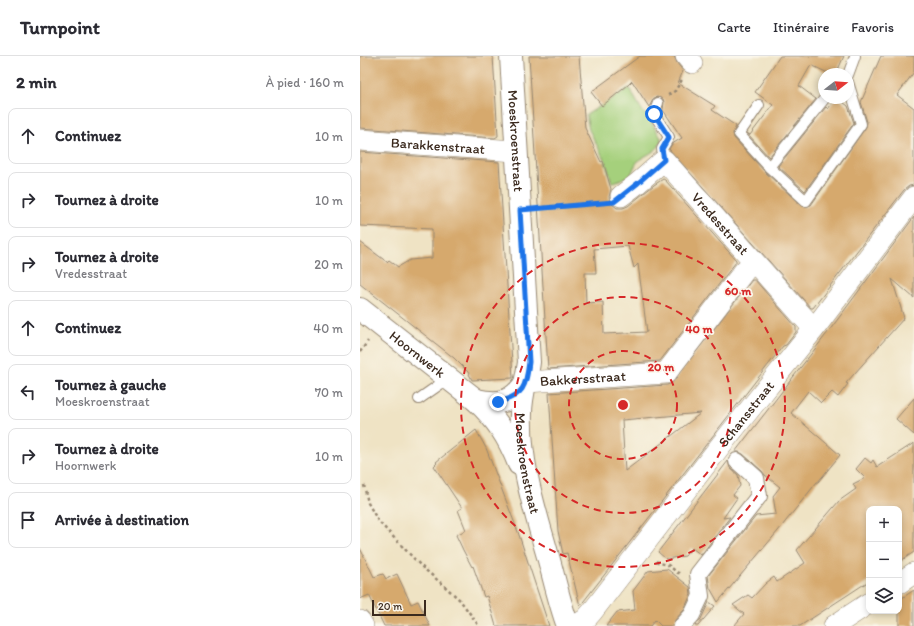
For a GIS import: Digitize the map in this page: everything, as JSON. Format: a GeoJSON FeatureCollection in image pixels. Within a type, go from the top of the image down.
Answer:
{"type":"FeatureCollection","features":[{"type":"Feature","properties":{"kind":"street","name":"Moeskroenstraat"},"geometry":{"type":"LineString","coordinates":[[511,56],[529,362],[522,397],[521,429],[530,493],[568,626]]}},
{"type":"Feature","properties":{"kind":"street","name":"Barakkenstraat"},"geometry":{"type":"LineString","coordinates":[[360,140],[516,151]]}},
{"type":"Feature","properties":{"kind":"street"},"geometry":{"type":"LineString","coordinates":[[621,196],[664,160]]}},
{"type":"Feature","properties":{"kind":"street","name":"Vredesstraat"},"geometry":{"type":"LineString","coordinates":[[664,160],[814,329]]}},
{"type":"Feature","properties":{"kind":"street","name":"Schansstraat"},"geometry":{"type":"LineString","coordinates":[[574,626],[585,620],[592,612],[721,445],[814,329],[914,197]]}},
{"type":"Feature","properties":{"kind":"street","name":"Bakkersstraat"},"geometry":{"type":"LineString","coordinates":[[526,382],[666,373],[746,270],[754,262]]}},
{"type":"Feature","properties":{"kind":"street","name":"Hoornwerk"},"geometry":{"type":"LineString","coordinates":[[360,309],[449,378],[488,412],[504,431],[530,493]]}},
{"type":"Feature","properties":{"kind":"street"},"geometry":{"type":"LineString","coordinates":[[476,400],[488,402],[507,400],[514,397],[526,382]]}},
{"type":"Feature","properties":{"kind":"street","name":"Schansstraat"},"geometry":{"type":"LineString","coordinates":[[698,574],[759,496],[756,478],[736,461]]}},
{"type":"Feature","properties":{"kind":"street"},"geometry":{"type":"LineString","coordinates":[[902,581],[914,573]]}},
{"type":"Feature","properties":{"kind":"street"},"geometry":{"type":"LineString","coordinates":[[682,626],[692,614],[701,596],[698,574]]}},
{"type":"Feature","properties":{"kind":"street"},"geometry":{"type":"LineString","coordinates":[[834,626],[866,605]]}},
{"type":"Feature","properties":{"kind":"street"},"geometry":{"type":"LineString","coordinates":[[360,621],[363,626]]}},
{"type":"Feature","properties":{"kind":"lane"},"geometry":{"type":"LineString","coordinates":[[851,68],[855,56]]}},
{"type":"Feature","properties":{"kind":"lane"},"geometry":{"type":"LineString","coordinates":[[759,105],[739,134],[769,167],[806,201],[861,124],[854,101]]}},
{"type":"Feature","properties":{"kind":"lane"},"geometry":{"type":"LineString","coordinates":[[658,103],[654,114],[669,137],[662,149],[664,160]]}},
{"type":"Feature","properties":{"kind":"lane"},"geometry":{"type":"LineString","coordinates":[[769,167],[820,104]]}},
{"type":"Feature","properties":{"kind":"lane"},"geometry":{"type":"LineString","coordinates":[[419,399],[449,378]]}},
{"type":"Feature","properties":{"kind":"path"},"geometry":{"type":"LineString","coordinates":[[520,210],[614,202],[621,196]]}},
{"type":"Feature","properties":{"kind":"path"},"geometry":{"type":"LineString","coordinates":[[364,485],[368,503],[378,521],[422,567],[460,600],[479,626]]}},
{"type":"Feature","properties":{"kind":"path"},"geometry":{"type":"LineString","coordinates":[[641,550],[660,563],[668,564],[678,573],[698,574]]}},
{"type":"Feature","properties":{"kind":"green space"},"geometry":{"type":"Polygon","coordinates":[[[629,88],[661,138],[661,142],[657,149],[639,160],[631,175],[612,183],[605,161],[589,130],[586,115],[629,88]]]}},
{"type":"Feature","properties":{"kind":"building"},"geometry":{"type":"Polygon","coordinates":[[[360,56],[493,56],[498,136],[495,138],[360,128],[360,56]]]}},
{"type":"Feature","properties":{"kind":"building"},"geometry":{"type":"Polygon","coordinates":[[[529,56],[579,56],[585,128],[601,162],[603,161],[611,189],[609,197],[612,204],[617,208],[628,206],[663,179],[736,260],[736,262],[660,361],[548,369],[529,56]],[[628,246],[594,249],[596,273],[585,273],[586,303],[603,302],[604,334],[647,332],[638,264],[634,268],[628,246]]]}},
{"type":"Feature","properties":{"kind":"building"},"geometry":{"type":"Polygon","coordinates":[[[640,56],[674,56],[683,71],[678,83],[715,106],[712,110],[736,126],[733,133],[734,138],[765,172],[802,206],[805,207],[811,205],[866,127],[867,122],[861,102],[881,56],[914,56],[914,72],[897,95],[914,108],[914,185],[909,186],[904,190],[813,308],[811,308],[669,149],[672,144],[682,138],[663,110],[663,99],[657,97],[654,98],[649,107],[632,81],[602,106],[591,92],[640,56]]]}},
{"type":"Feature","properties":{"kind":"building"},"geometry":{"type":"Polygon","coordinates":[[[780,56],[844,56],[839,68],[818,68],[811,65],[799,86],[816,99],[769,157],[747,133],[750,135],[773,105],[755,92],[780,56]]]}},
{"type":"Feature","properties":{"kind":"building"},"geometry":{"type":"Polygon","coordinates":[[[832,104],[846,104],[848,106],[854,123],[805,191],[778,166],[826,107],[828,109],[832,104]]]}},
{"type":"Feature","properties":{"kind":"building"},"geometry":{"type":"Polygon","coordinates":[[[360,152],[499,162],[513,378],[472,380],[468,372],[454,358],[360,284],[360,242],[387,262],[389,260],[398,267],[410,260],[432,258],[432,229],[360,226],[360,152]]]}},
{"type":"Feature","properties":{"kind":"building"},"geometry":{"type":"Polygon","coordinates":[[[914,217],[914,298],[892,279],[904,318],[846,383],[848,384],[838,397],[832,392],[821,403],[808,391],[791,413],[840,455],[718,602],[710,588],[708,576],[756,516],[776,514],[773,496],[780,487],[743,454],[735,452],[832,327],[914,217]]]}},
{"type":"Feature","properties":{"kind":"building"},"geometry":{"type":"Polygon","coordinates":[[[752,280],[755,280],[796,327],[796,332],[786,345],[783,346],[580,606],[567,553],[563,554],[558,531],[549,393],[667,385],[672,383],[752,280]],[[701,413],[622,420],[625,471],[701,413]]]}},
{"type":"Feature","properties":{"kind":"building"},"geometry":{"type":"Polygon","coordinates":[[[914,398],[914,435],[896,419],[914,398]]]}},
{"type":"Feature","properties":{"kind":"building"},"geometry":{"type":"Polygon","coordinates":[[[476,430],[486,448],[518,532],[549,626],[496,626],[487,596],[484,597],[473,566],[472,567],[456,535],[466,530],[458,510],[462,508],[434,466],[437,463],[436,462],[476,430]]]}},
{"type":"Feature","properties":{"kind":"building"},"geometry":{"type":"Polygon","coordinates":[[[914,443],[914,552],[902,560],[902,506],[866,506],[866,583],[800,626],[734,626],[744,614],[733,605],[748,595],[752,598],[774,577],[777,582],[805,563],[797,550],[839,501],[856,489],[853,484],[865,478],[856,469],[865,458],[871,463],[873,460],[877,467],[914,443]]]}},
{"type":"Feature","properties":{"kind":"building"},"geometry":{"type":"Polygon","coordinates":[[[728,461],[730,468],[738,475],[740,486],[733,495],[737,498],[723,518],[730,517],[701,555],[692,548],[685,556],[666,559],[658,552],[728,461]]]}},
{"type":"Feature","properties":{"kind":"building"},"geometry":{"type":"Polygon","coordinates":[[[360,548],[374,577],[383,574],[386,579],[397,574],[411,604],[418,601],[430,626],[384,626],[369,595],[360,599],[360,548]]]}},
{"type":"Feature","properties":{"kind":"building"},"geometry":{"type":"Polygon","coordinates":[[[667,569],[690,587],[691,594],[684,610],[675,620],[673,626],[661,626],[655,620],[650,626],[606,626],[617,612],[635,610],[633,591],[648,571],[667,569]]]}},
{"type":"Feature","properties":{"kind":"building"},"geometry":{"type":"Polygon","coordinates":[[[914,590],[914,626],[899,626],[899,614],[902,614],[902,598],[914,590]]]}},
{"type":"Feature","properties":{"kind":"building"},"geometry":{"type":"Polygon","coordinates":[[[709,602],[715,606],[698,626],[695,626],[701,619],[709,602]]]}},
{"type":"Feature","properties":{"kind":"route"},"geometry":{"type":"LineString","coordinates":[[498,402],[514,397],[520,391],[526,382],[529,362],[520,210],[614,202],[664,160],[662,149],[669,137],[654,114]]}}]}
